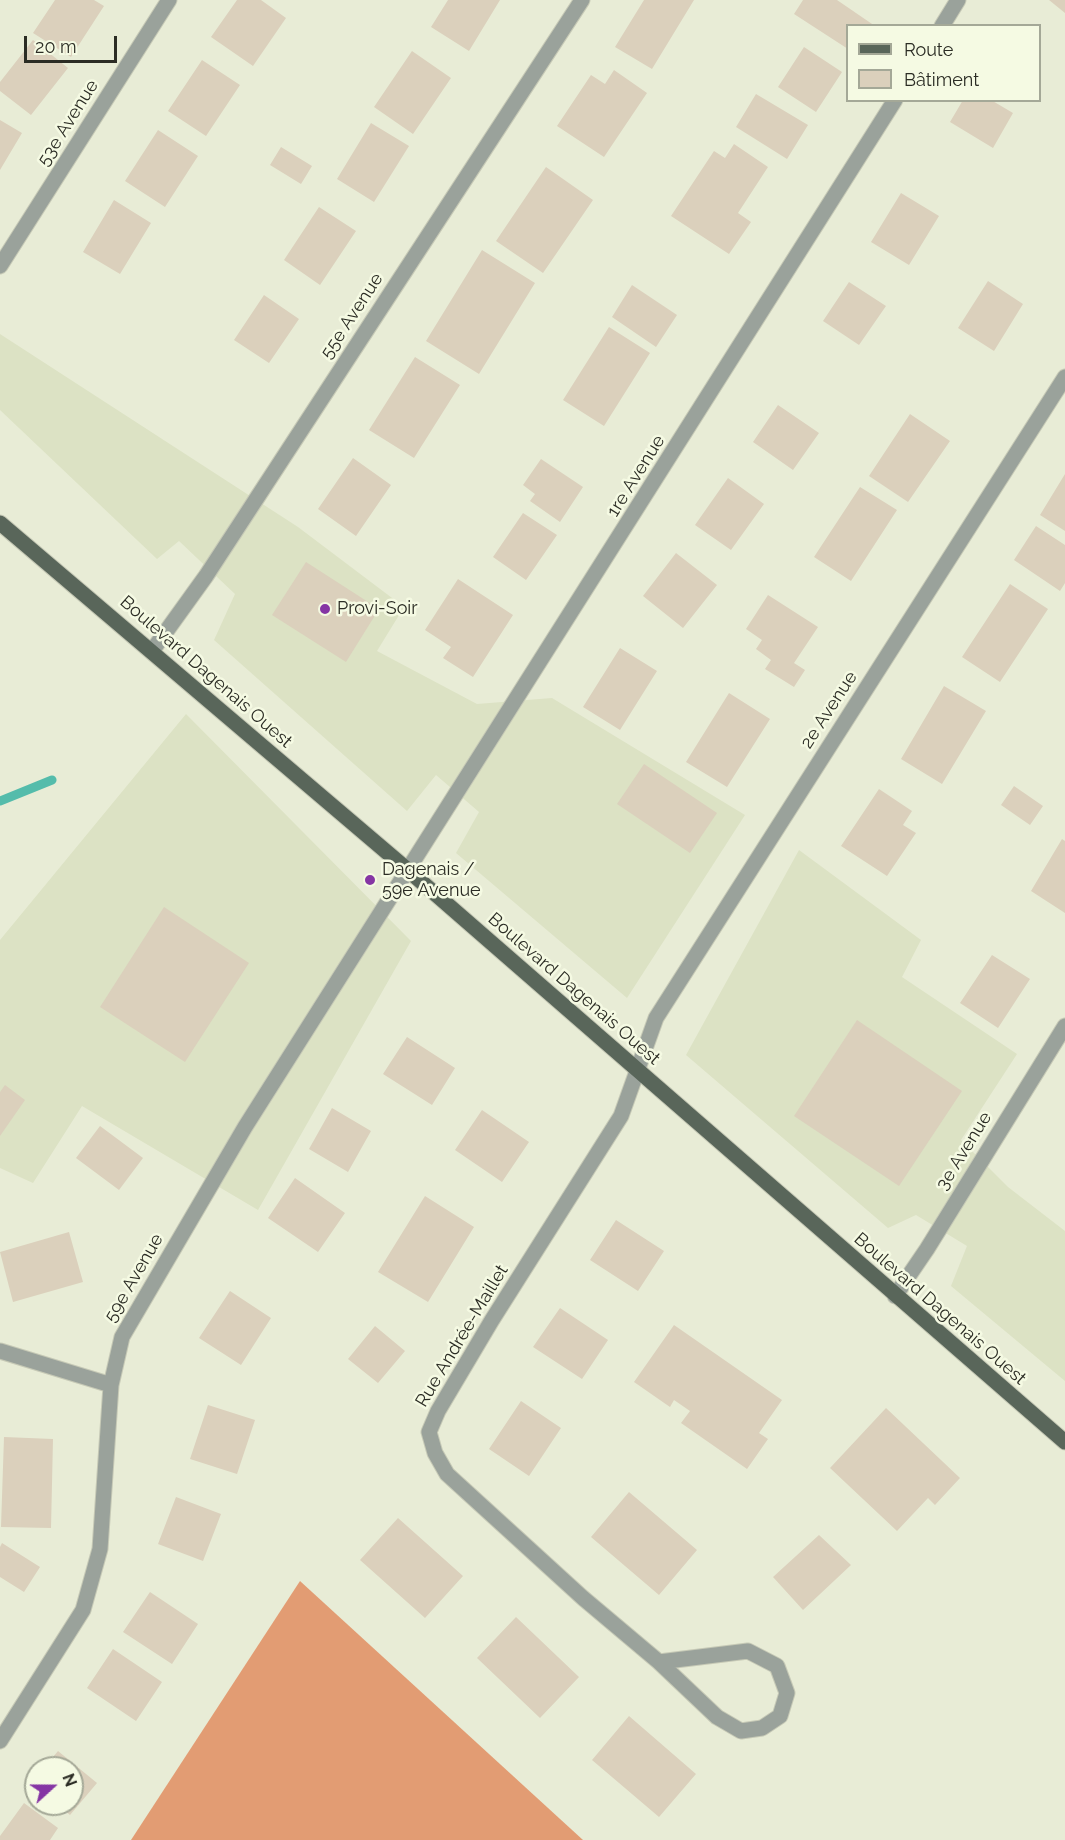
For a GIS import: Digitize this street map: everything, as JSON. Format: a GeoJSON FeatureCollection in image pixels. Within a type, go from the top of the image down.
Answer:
{"type":"FeatureCollection","features":[{"type":"Feature","properties":{"kind":"main road","name":"Boulevard Dagenais Ouest"},"geometry":{"type":"LineString","coordinates":[[0,523],[409,871],[1065,1442]]}},
{"type":"Feature","properties":{"kind":"street","name":"53e Avenue"},"geometry":{"type":"LineString","coordinates":[[0,266],[169,0]]}},
{"type":"Feature","properties":{"kind":"street","name":"55e Avenue"},"geometry":{"type":"LineString","coordinates":[[152,651],[186,606],[582,0]]}},
{"type":"Feature","properties":{"kind":"street"},"geometry":{"type":"LineString","coordinates":[[943,24],[958,0]]}},
{"type":"Feature","properties":{"kind":"street","name":"1re Avenue"},"geometry":{"type":"LineString","coordinates":[[409,871],[894,102]]}},
{"type":"Feature","properties":{"kind":"street","name":"2e Avenue"},"geometry":{"type":"LineString","coordinates":[[636,1069],[656,1018],[1065,377]]}},
{"type":"Feature","properties":{"kind":"street","name":"59e Avenue"},"geometry":{"type":"LineString","coordinates":[[0,1741],[84,1610],[100,1549],[111,1384],[122,1337],[245,1127],[409,871]]}},
{"type":"Feature","properties":{"kind":"street","name":"3e Avenue"},"geometry":{"type":"LineString","coordinates":[[895,1296],[927,1249],[1065,1026]]}},
{"type":"Feature","properties":{"kind":"street","name":"Rue Andrée-Maillet"},"geometry":{"type":"LineString","coordinates":[[636,1069],[621,1116],[492,1320],[438,1411],[429,1432],[435,1453],[447,1474],[583,1598],[659,1662],[717,1717],[741,1731],[762,1728],[780,1716],[787,1693],[777,1666],[748,1651],[659,1662]]}},
{"type":"Feature","properties":{"kind":"street"},"geometry":{"type":"LineString","coordinates":[[0,1351],[111,1384]]}},
{"type":"Feature","properties":{"kind":"shaded area"},"geometry":{"type":"Polygon","coordinates":[[[0,334],[298,527],[404,607],[377,651],[477,704],[552,698],[745,815],[627,998],[456,853],[479,812],[436,775],[407,811],[214,640],[235,594],[179,541],[157,559],[0,410],[0,334]]]}},
{"type":"Feature","properties":{"kind":"shaded area"},"geometry":{"type":"Polygon","coordinates":[[[186,714],[411,941],[258,1210],[82,1106],[33,1183],[0,1168],[0,940],[186,714]]]}},
{"type":"Feature","properties":{"kind":"shaded area"},"geometry":{"type":"Polygon","coordinates":[[[799,850],[921,940],[902,977],[1017,1054],[961,1140],[1008,1187],[1065,1231],[1065,1381],[951,1286],[967,1246],[916,1215],[888,1228],[686,1055],[799,850]]]}},
{"type":"Feature","properties":{"kind":"shaded area"},"geometry":{"type":"Polygon","coordinates":[[[300,1581],[583,1840],[131,1840],[300,1581]]]}},
{"type":"Feature","properties":{"kind":"building"},"geometry":{"type":"Polygon","coordinates":[[[55,0],[94,0],[104,6],[71,57],[33,33],[55,0]]]}},
{"type":"Feature","properties":{"kind":"building"},"geometry":{"type":"Polygon","coordinates":[[[237,0],[261,0],[286,18],[253,66],[211,37],[237,0]]]}},
{"type":"Feature","properties":{"kind":"building"},"geometry":{"type":"Polygon","coordinates":[[[448,0],[500,0],[469,51],[431,27],[448,0]]]}},
{"type":"Feature","properties":{"kind":"building"},"geometry":{"type":"Polygon","coordinates":[[[644,0],[694,0],[652,69],[615,47],[644,0]]]}},
{"type":"Feature","properties":{"kind":"building"},"geometry":{"type":"Polygon","coordinates":[[[803,0],[837,0],[872,24],[846,24],[846,48],[794,14],[803,0]]]}},
{"type":"Feature","properties":{"kind":"building"},"geometry":{"type":"Polygon","coordinates":[[[1049,0],[1065,0],[1065,13],[1049,0]]]}},
{"type":"Feature","properties":{"kind":"building"},"geometry":{"type":"Polygon","coordinates":[[[33,40],[68,68],[31,115],[0,91],[0,82],[33,40]]]}},
{"type":"Feature","properties":{"kind":"building"},"geometry":{"type":"Polygon","coordinates":[[[804,47],[842,72],[816,112],[778,87],[804,47]]]}},
{"type":"Feature","properties":{"kind":"building"},"geometry":{"type":"Polygon","coordinates":[[[412,51],[451,78],[413,134],[374,107],[412,51]]]}},
{"type":"Feature","properties":{"kind":"building"},"geometry":{"type":"Polygon","coordinates":[[[202,60],[240,85],[206,136],[168,111],[202,60]]]}},
{"type":"Feature","properties":{"kind":"building"},"geometry":{"type":"Polygon","coordinates":[[[614,70],[647,93],[604,157],[557,126],[591,75],[605,84],[614,70]]]}},
{"type":"Feature","properties":{"kind":"building"},"geometry":{"type":"Polygon","coordinates":[[[756,94],[808,125],[787,159],[736,127],[756,94]]]}},
{"type":"Feature","properties":{"kind":"building"},"geometry":{"type":"Polygon","coordinates":[[[962,102],[994,102],[1013,113],[993,148],[950,122],[962,102]]]}},
{"type":"Feature","properties":{"kind":"building"},"geometry":{"type":"Polygon","coordinates":[[[0,120],[22,133],[0,170],[0,120]]]}},
{"type":"Feature","properties":{"kind":"building"},"geometry":{"type":"Polygon","coordinates":[[[371,123],[409,146],[374,202],[337,179],[371,123]]]}},
{"type":"Feature","properties":{"kind":"building"},"geometry":{"type":"Polygon","coordinates":[[[158,130],[198,156],[165,207],[125,181],[158,130]]]}},
{"type":"Feature","properties":{"kind":"building"},"geometry":{"type":"Polygon","coordinates":[[[734,144],[768,167],[738,213],[751,222],[729,254],[671,216],[714,151],[725,158],[734,144]]]}},
{"type":"Feature","properties":{"kind":"building"},"geometry":{"type":"Polygon","coordinates":[[[281,147],[312,166],[301,184],[270,165],[281,147]]]}},
{"type":"Feature","properties":{"kind":"building"},"geometry":{"type":"Polygon","coordinates":[[[546,167],[593,200],[543,273],[496,241],[546,167]]]}},
{"type":"Feature","properties":{"kind":"building"},"geometry":{"type":"Polygon","coordinates":[[[901,193],[939,216],[909,265],[871,242],[901,193]]]}},
{"type":"Feature","properties":{"kind":"building"},"geometry":{"type":"Polygon","coordinates":[[[114,200],[151,223],[120,274],[83,252],[114,200]]]}},
{"type":"Feature","properties":{"kind":"building"},"geometry":{"type":"Polygon","coordinates":[[[319,207],[356,231],[320,285],[284,260],[319,207]]]}},
{"type":"Feature","properties":{"kind":"building"},"geometry":{"type":"Polygon","coordinates":[[[482,250],[535,283],[479,374],[426,341],[482,250]]]}},
{"type":"Feature","properties":{"kind":"building"},"geometry":{"type":"Polygon","coordinates":[[[988,281],[1023,304],[994,351],[958,328],[988,281]]]}},
{"type":"Feature","properties":{"kind":"building"},"geometry":{"type":"Polygon","coordinates":[[[849,282],[886,306],[859,345],[823,321],[849,282]]]}},
{"type":"Feature","properties":{"kind":"building"},"geometry":{"type":"Polygon","coordinates":[[[632,285],[677,315],[656,347],[612,317],[632,285]]]}},
{"type":"Feature","properties":{"kind":"building"},"geometry":{"type":"Polygon","coordinates":[[[264,295],[299,319],[269,363],[234,340],[264,295]]]}},
{"type":"Feature","properties":{"kind":"building"},"geometry":{"type":"Polygon","coordinates":[[[609,327],[650,353],[604,426],[563,400],[609,327]]]}},
{"type":"Feature","properties":{"kind":"building"},"geometry":{"type":"Polygon","coordinates":[[[415,357],[460,385],[414,458],[369,430],[415,357]]]}},
{"type":"Feature","properties":{"kind":"building"},"geometry":{"type":"Polygon","coordinates":[[[778,405],[819,433],[793,470],[753,442],[778,405]]]}},
{"type":"Feature","properties":{"kind":"building"},"geometry":{"type":"Polygon","coordinates":[[[910,414],[950,441],[908,502],[869,476],[910,414]]]}},
{"type":"Feature","properties":{"kind":"building"},"geometry":{"type":"Polygon","coordinates":[[[353,458],[391,485],[356,536],[318,509],[353,458]]]}},
{"type":"Feature","properties":{"kind":"building"},"geometry":{"type":"Polygon","coordinates":[[[541,459],[583,487],[560,522],[530,501],[535,494],[523,485],[541,459]]]}},
{"type":"Feature","properties":{"kind":"building"},"geometry":{"type":"Polygon","coordinates":[[[1065,474],[1065,531],[1040,515],[1065,474]]]}},
{"type":"Feature","properties":{"kind":"building"},"geometry":{"type":"Polygon","coordinates":[[[728,478],[764,504],[731,550],[695,525],[728,478]]]}},
{"type":"Feature","properties":{"kind":"building"},"geometry":{"type":"Polygon","coordinates":[[[860,487],[897,510],[851,581],[814,557],[860,487]]]}},
{"type":"Feature","properties":{"kind":"building"},"geometry":{"type":"Polygon","coordinates":[[[523,513],[557,535],[526,580],[493,557],[523,513]]]}},
{"type":"Feature","properties":{"kind":"building"},"geometry":{"type":"Polygon","coordinates":[[[1036,526],[1065,545],[1065,583],[1060,591],[1014,560],[1036,526]]]}},
{"type":"Feature","properties":{"kind":"building"},"geometry":{"type":"Polygon","coordinates":[[[676,553],[717,585],[683,628],[643,596],[676,553]]]}},
{"type":"Feature","properties":{"kind":"building"},"geometry":{"type":"Polygon","coordinates":[[[306,562],[379,609],[346,662],[272,615],[306,562]]]}},
{"type":"Feature","properties":{"kind":"building"},"geometry":{"type":"Polygon","coordinates":[[[458,579],[513,615],[473,677],[443,658],[451,647],[425,630],[458,579]]]}},
{"type":"Feature","properties":{"kind":"building"},"geometry":{"type":"Polygon","coordinates":[[[1010,584],[1048,609],[1000,682],[962,657],[1010,584]]]}},
{"type":"Feature","properties":{"kind":"building"},"geometry":{"type":"Polygon","coordinates":[[[768,595],[818,627],[794,663],[805,670],[794,687],[765,669],[771,660],[756,649],[762,640],[746,629],[768,595]]]}},
{"type":"Feature","properties":{"kind":"building"},"geometry":{"type":"Polygon","coordinates":[[[620,648],[657,671],[620,730],[583,707],[620,648]]]}},
{"type":"Feature","properties":{"kind":"building"},"geometry":{"type":"Polygon","coordinates":[[[944,686],[986,711],[942,784],[901,759],[944,686]]]}},
{"type":"Feature","properties":{"kind":"building"},"geometry":{"type":"Polygon","coordinates":[[[729,693],[770,719],[727,787],[686,762],[729,693]]]}},
{"type":"Feature","properties":{"kind":"building"},"geometry":{"type":"Polygon","coordinates":[[[644,764],[717,813],[690,853],[617,804],[644,764]]]}},
{"type":"Feature","properties":{"kind":"building"},"geometry":{"type":"Polygon","coordinates":[[[1014,786],[1043,806],[1030,825],[1001,805],[1014,786]]]}},
{"type":"Feature","properties":{"kind":"building"},"geometry":{"type":"Polygon","coordinates":[[[879,789],[912,811],[903,825],[916,833],[887,876],[841,846],[879,789]]]}},
{"type":"Feature","properties":{"kind":"building"},"geometry":{"type":"Polygon","coordinates":[[[1062,839],[1065,841],[1065,913],[1031,891],[1062,839]]]}},
{"type":"Feature","properties":{"kind":"building"},"geometry":{"type":"Polygon","coordinates":[[[164,907],[249,963],[185,1062],[100,1007],[164,907]]]}},
{"type":"Feature","properties":{"kind":"building"},"geometry":{"type":"Polygon","coordinates":[[[992,955],[1030,979],[998,1028],[960,1003],[992,955]]]}},
{"type":"Feature","properties":{"kind":"building"},"geometry":{"type":"Polygon","coordinates":[[[857,1020],[962,1091],[899,1186],[794,1116],[857,1020]]]}},
{"type":"Feature","properties":{"kind":"building"},"geometry":{"type":"Polygon","coordinates":[[[407,1037],[455,1068],[432,1105],[383,1074],[407,1037]]]}},
{"type":"Feature","properties":{"kind":"building"},"geometry":{"type":"Polygon","coordinates":[[[5,1085],[25,1100],[0,1136],[0,1092],[5,1085]]]}},
{"type":"Feature","properties":{"kind":"building"},"geometry":{"type":"Polygon","coordinates":[[[332,1108],[371,1131],[348,1172],[309,1149],[332,1108]]]}},
{"type":"Feature","properties":{"kind":"building"},"geometry":{"type":"Polygon","coordinates":[[[482,1110],[529,1142],[502,1182],[455,1150],[482,1110]]]}},
{"type":"Feature","properties":{"kind":"building"},"geometry":{"type":"Polygon","coordinates":[[[100,1126],[143,1158],[119,1190],[76,1158],[100,1126]]]}},
{"type":"Feature","properties":{"kind":"building"},"geometry":{"type":"Polygon","coordinates":[[[295,1178],[345,1213],[318,1252],[268,1218],[295,1178]]]}},
{"type":"Feature","properties":{"kind":"building"},"geometry":{"type":"Polygon","coordinates":[[[425,1196],[474,1227],[428,1302],[378,1272],[425,1196]]]}},
{"type":"Feature","properties":{"kind":"building"},"geometry":{"type":"Polygon","coordinates":[[[616,1220],[664,1251],[638,1291],[590,1260],[616,1220]]]}},
{"type":"Feature","properties":{"kind":"building"},"geometry":{"type":"Polygon","coordinates":[[[69,1232],[83,1282],[13,1302],[0,1252],[69,1232]]]}},
{"type":"Feature","properties":{"kind":"building"},"geometry":{"type":"Polygon","coordinates":[[[230,1291],[271,1318],[241,1365],[199,1338],[230,1291]]]}},
{"type":"Feature","properties":{"kind":"building"},"geometry":{"type":"Polygon","coordinates":[[[560,1308],[608,1340],[582,1379],[533,1347],[560,1308]]]}},
{"type":"Feature","properties":{"kind":"building"},"geometry":{"type":"Polygon","coordinates":[[[674,1325],[782,1400],[759,1433],[768,1439],[747,1469],[681,1423],[690,1411],[674,1400],[670,1407],[634,1382],[674,1325]]]}},
{"type":"Feature","properties":{"kind":"building"},"geometry":{"type":"Polygon","coordinates":[[[375,1326],[405,1351],[378,1383],[348,1359],[375,1326]]]}},
{"type":"Feature","properties":{"kind":"building"},"geometry":{"type":"Polygon","coordinates":[[[521,1401],[561,1428],[529,1476],[489,1449],[521,1401]]]}},
{"type":"Feature","properties":{"kind":"building"},"geometry":{"type":"Polygon","coordinates":[[[208,1405],[255,1420],[237,1474],[190,1459],[208,1405]]]}},
{"type":"Feature","properties":{"kind":"building"},"geometry":{"type":"Polygon","coordinates":[[[886,1408],[960,1478],[935,1505],[928,1498],[897,1531],[830,1468],[886,1408]]]}},
{"type":"Feature","properties":{"kind":"building"},"geometry":{"type":"Polygon","coordinates":[[[4,1437],[53,1439],[51,1528],[1,1527],[4,1437]]]}},
{"type":"Feature","properties":{"kind":"building"},"geometry":{"type":"Polygon","coordinates":[[[629,1492],[697,1550],[659,1595],[591,1537],[629,1492]]]}},
{"type":"Feature","properties":{"kind":"building"},"geometry":{"type":"Polygon","coordinates":[[[176,1497],[221,1514],[203,1561],[158,1544],[176,1497]]]}},
{"type":"Feature","properties":{"kind":"building"},"geometry":{"type":"Polygon","coordinates":[[[398,1518],[463,1576],[425,1618],[360,1560],[398,1518]]]}},
{"type":"Feature","properties":{"kind":"building"},"geometry":{"type":"Polygon","coordinates":[[[819,1535],[851,1565],[803,1610],[773,1577],[819,1535]]]}},
{"type":"Feature","properties":{"kind":"building"},"geometry":{"type":"Polygon","coordinates":[[[2,1543],[40,1567],[24,1592],[0,1577],[2,1543]]]}},
{"type":"Feature","properties":{"kind":"building"},"geometry":{"type":"Polygon","coordinates":[[[150,1592],[198,1624],[172,1664],[123,1632],[150,1592]]]}},
{"type":"Feature","properties":{"kind":"building"},"geometry":{"type":"Polygon","coordinates":[[[516,1617],[579,1677],[540,1718],[477,1658],[516,1617]]]}},
{"type":"Feature","properties":{"kind":"building"},"geometry":{"type":"Polygon","coordinates":[[[113,1649],[162,1682],[136,1721],[87,1688],[113,1649]]]}},
{"type":"Feature","properties":{"kind":"building"},"geometry":{"type":"Polygon","coordinates":[[[629,1716],[696,1774],[659,1817],[592,1760],[629,1716]]]}},
{"type":"Feature","properties":{"kind":"building"},"geometry":{"type":"Polygon","coordinates":[[[58,1751],[64,1756],[54,1756],[58,1751]]]}},
{"type":"Feature","properties":{"kind":"building"},"geometry":{"type":"Polygon","coordinates":[[[84,1772],[97,1783],[84,1798],[84,1772]]]}},
{"type":"Feature","properties":{"kind":"building"},"geometry":{"type":"Polygon","coordinates":[[[24,1803],[24,1816],[42,1816],[58,1828],[50,1840],[0,1840],[0,1836],[24,1803]]]}},
{"type":"Feature","properties":{"kind":"waterway"},"geometry":{"type":"LineString","coordinates":[[0,801],[52,780]]}},
{"type":"Feature","properties":{"kind":"place","name":"Provi-Soir"},"geometry":{"type":"Point","coordinates":[325,609]}},
{"type":"Feature","properties":{"kind":"place","name":"Dagenais / 59e Avenue"},"geometry":{"type":"Point","coordinates":[370,880]}}]}
